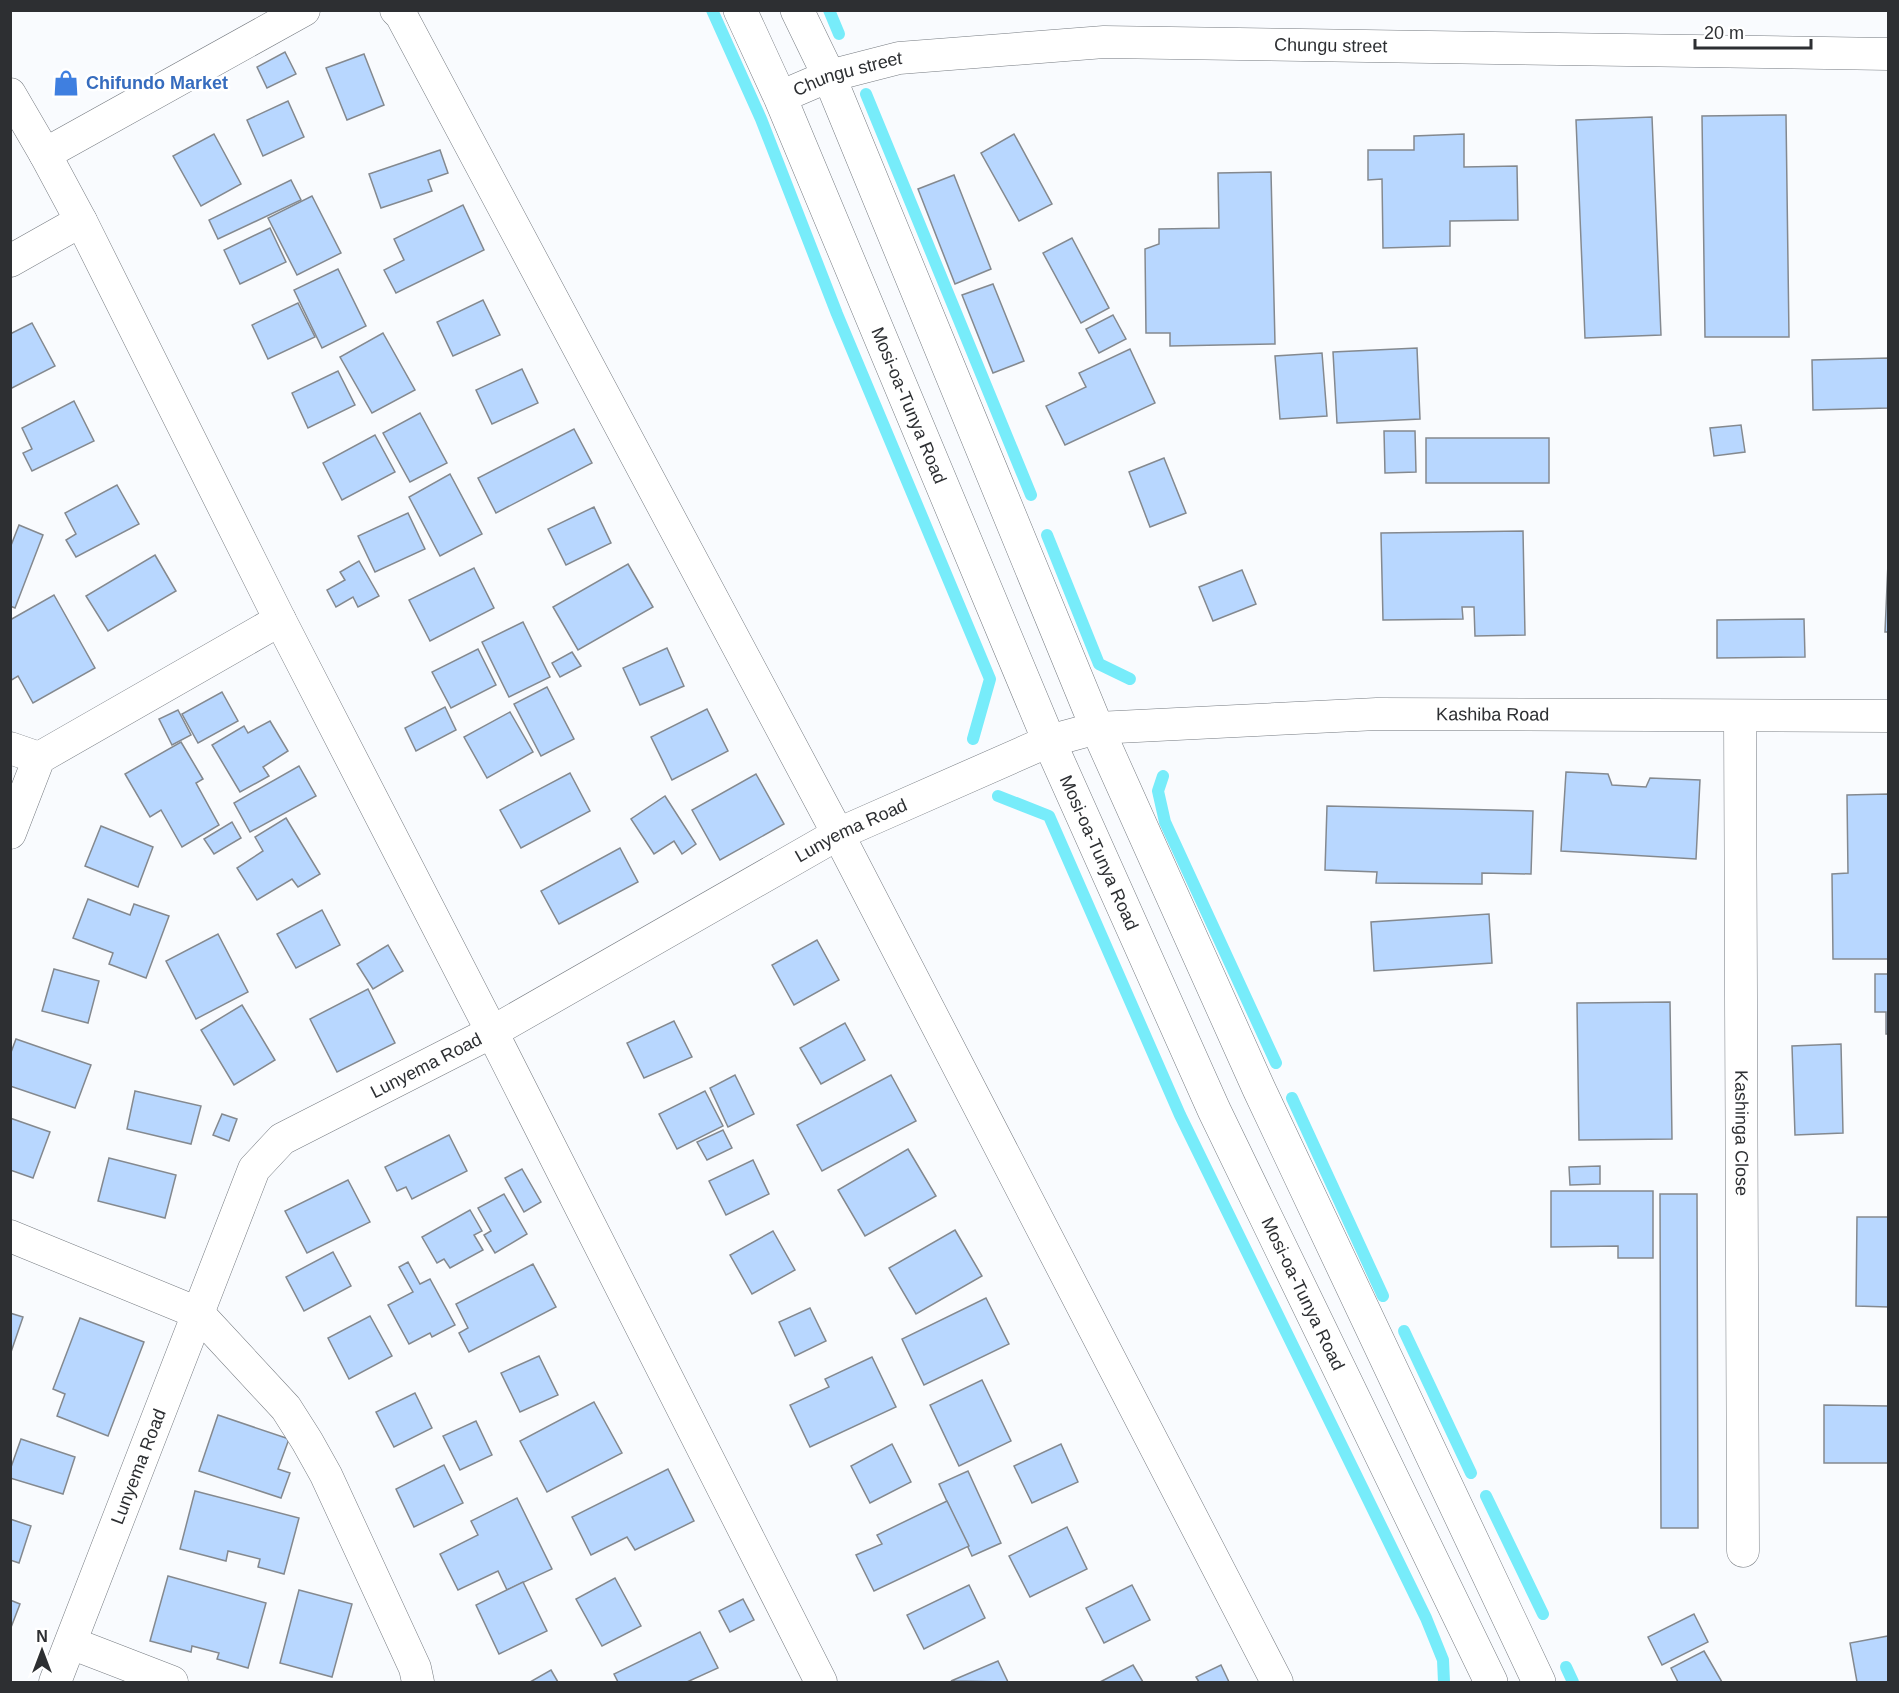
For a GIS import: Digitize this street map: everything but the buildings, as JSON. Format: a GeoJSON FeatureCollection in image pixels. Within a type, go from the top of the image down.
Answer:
{"type":"FeatureCollection","features":[{"type":"Feature","properties":{"kind":"main road","name":"Mosi-oa-Tunya Road"},"geometry":{"type":"LineString","coordinates":[[740,10],[780,97],[1049,741],[1214,1110],[1491,1683]]}},
{"type":"Feature","properties":{"kind":"main road"},"geometry":{"type":"LineString","coordinates":[[797,10],[829,76],[1097,728],[1259,1089],[1539,1683]]}},
{"type":"Feature","properties":{"kind":"street"},"geometry":{"type":"LineString","coordinates":[[45,154],[304,10]]}},
{"type":"Feature","properties":{"kind":"street"},"geometry":{"type":"LineString","coordinates":[[396,10],[407,25],[838,834],[1277,1683]]}},
{"type":"Feature","properties":{"kind":"street","name":"Chungu street"},"geometry":{"type":"LineString","coordinates":[[780,97],[829,76],[899,58],[1104,42],[1888,54]]}},
{"type":"Feature","properties":{"kind":"street"},"geometry":{"type":"LineString","coordinates":[[10,94],[81,221],[280,620],[822,1683]]}},
{"type":"Feature","properties":{"kind":"street"},"geometry":{"type":"LineString","coordinates":[[10,261],[81,221]]}},
{"type":"Feature","properties":{"kind":"street"},"geometry":{"type":"LineString","coordinates":[[10,833],[25,753],[280,620]]}},
{"type":"Feature","properties":{"kind":"street","name":"Kashiba Road"},"geometry":{"type":"LineString","coordinates":[[1097,728],[1377,714],[1888,716]]}},
{"type":"Feature","properties":{"kind":"street","name":"Kashinga Close"},"geometry":{"type":"LineString","coordinates":[[1740,716],[1743,1551]]}},
{"type":"Feature","properties":{"kind":"street","name":"Lunyema Road"},"geometry":{"type":"LineString","coordinates":[[55,1683],[254,1169],[282,1139],[492,1032],[838,834],[1049,741],[1097,728]]}},
{"type":"Feature","properties":{"kind":"street"},"geometry":{"type":"LineString","coordinates":[[10,1236],[198,1313],[286,1408],[308,1441],[326,1475],[410,1658],[418,1683]]}},
{"type":"Feature","properties":{"kind":"street"},"geometry":{"type":"LineString","coordinates":[[71,1643],[172,1683]]}},
{"type":"Feature","properties":{"kind":"waterway"},"geometry":{"type":"LineString","coordinates":[[712,10],[761,119],[837,314],[990,679],[973,739]]}},
{"type":"Feature","properties":{"kind":"waterway"},"geometry":{"type":"LineString","coordinates":[[829,10],[839,34]]}},
{"type":"Feature","properties":{"kind":"waterway"},"geometry":{"type":"LineString","coordinates":[[866,94],[1031,495]]}},
{"type":"Feature","properties":{"kind":"waterway"},"geometry":{"type":"LineString","coordinates":[[1047,535],[1099,664],[1130,679]]}},
{"type":"Feature","properties":{"kind":"waterway"},"geometry":{"type":"LineString","coordinates":[[1163,776],[1158,791],[1165,822],[1276,1063]]}},
{"type":"Feature","properties":{"kind":"waterway"},"geometry":{"type":"LineString","coordinates":[[998,796],[1049,816],[1180,1115],[1426,1618],[1443,1660],[1444,1682]]}},
{"type":"Feature","properties":{"kind":"waterway"},"geometry":{"type":"LineString","coordinates":[[1292,1098],[1383,1296]]}},
{"type":"Feature","properties":{"kind":"waterway"},"geometry":{"type":"LineString","coordinates":[[1404,1331],[1471,1473]]}},
{"type":"Feature","properties":{"kind":"waterway"},"geometry":{"type":"LineString","coordinates":[[1486,1496],[1543,1614]]}},
{"type":"Feature","properties":{"kind":"waterway"},"geometry":{"type":"LineString","coordinates":[[1566,1667],[1573,1682]]}},
{"type":"Feature","properties":{"kind":"place","name":"Chifundo Market"},"geometry":{"type":"Point","coordinates":[66,83]}}]}
